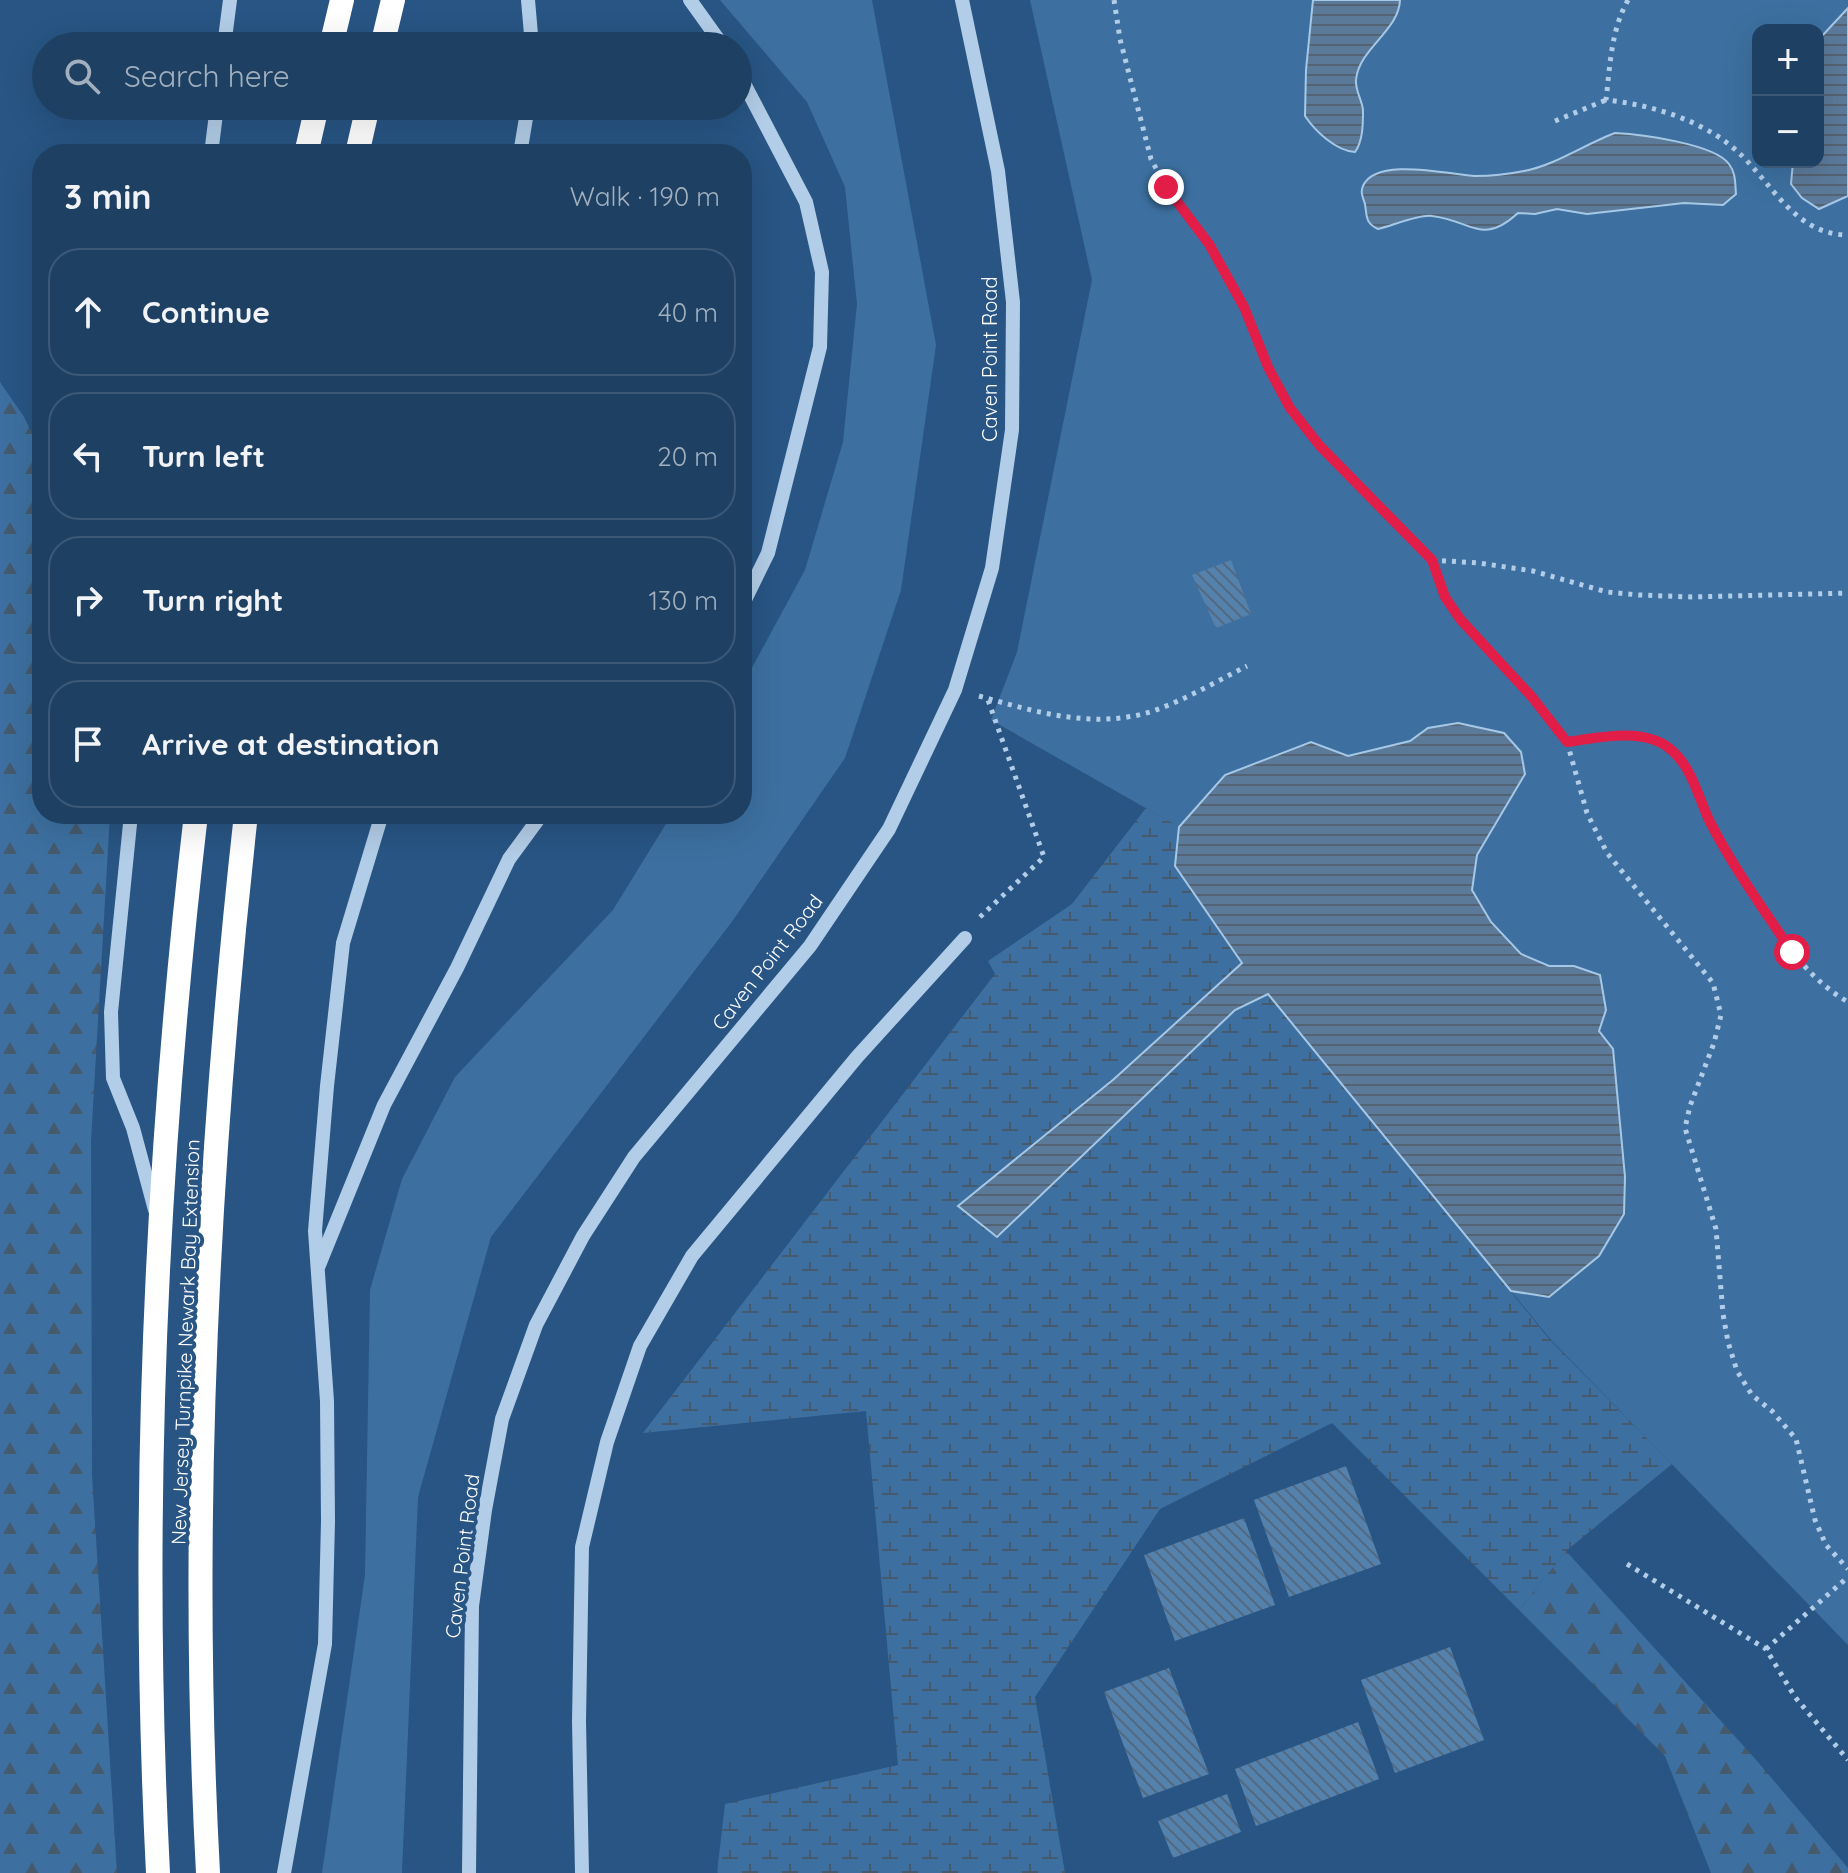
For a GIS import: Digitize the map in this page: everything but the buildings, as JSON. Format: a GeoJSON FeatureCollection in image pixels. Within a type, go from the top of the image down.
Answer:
{"type":"FeatureCollection","features":[{"type":"Feature","properties":{"kind":"highway"},"geometry":{"type":"LineString","coordinates":[[334,32],[342,0]]}},
{"type":"Feature","properties":{"kind":"highway"},"geometry":{"type":"LineString","coordinates":[[385,32],[393,0]]}},
{"type":"Feature","properties":{"kind":"highway"},"geometry":{"type":"LineString","coordinates":[[308,144],[314,120]]}},
{"type":"Feature","properties":{"kind":"highway"},"geometry":{"type":"LineString","coordinates":[[359,144],[365,120]]}},
{"type":"Feature","properties":{"kind":"highway","name":"New Jersey Turnpike Newark Bay Extension"},"geometry":{"type":"LineString","coordinates":[[158,1873],[152,1553],[154,1392],[160,1228],[175,1019],[195,824]]}},
{"type":"Feature","properties":{"kind":"highway","name":"New Jersey Turnpike Newark Bay Extension"},"geometry":{"type":"LineString","coordinates":[[208,1873],[201,1606],[204,1375],[222,1050],[245,824]]}},
{"type":"Feature","properties":{"kind":"street"},"geometry":{"type":"LineString","coordinates":[[226,32],[230,0]]}},
{"type":"Feature","properties":{"kind":"street"},"geometry":{"type":"LineString","coordinates":[[528,0],[531,32]]}},
{"type":"Feature","properties":{"kind":"street"},"geometry":{"type":"LineString","coordinates":[[690,0],[713,32]]}},
{"type":"Feature","properties":{"kind":"street","name":"Caven Point Road"},"geometry":{"type":"LineString","coordinates":[[469,1873],[472,1606],[502,1419],[536,1325],[583,1236],[634,1157],[810,946],[889,829],[955,690],[992,568],[1012,416],[1013,302],[998,171],[962,0]]}},
{"type":"Feature","properties":{"kind":"street"},"geometry":{"type":"LineString","coordinates":[[752,99],[806,202],[822,272],[820,347],[768,553],[752,586]]}},
{"type":"Feature","properties":{"kind":"street"},"geometry":{"type":"LineString","coordinates":[[212,144],[215,120]]}},
{"type":"Feature","properties":{"kind":"street"},"geometry":{"type":"LineString","coordinates":[[522,144],[526,120]]}},
{"type":"Feature","properties":{"kind":"street"},"geometry":{"type":"LineString","coordinates":[[130,824],[111,1012],[113,1078],[133,1128],[160,1228]]}},
{"type":"Feature","properties":{"kind":"street"},"geometry":{"type":"LineString","coordinates":[[284,1873],[325,1644],[327,1401],[315,1231],[327,1086],[343,943],[379,824]]}},
{"type":"Feature","properties":{"kind":"street"},"geometry":{"type":"LineString","coordinates":[[318,1269],[384,1105],[457,968],[509,859],[535,824]]}},
{"type":"Feature","properties":{"kind":"street"},"geometry":{"type":"LineString","coordinates":[[582,1873],[579,1721],[582,1547],[607,1442],[640,1346],[692,1256],[857,1057],[965,938]]}},
{"type":"Feature","properties":{"kind":"path"},"geometry":{"type":"LineString","coordinates":[[1114,0],[1123,52],[1151,159],[1166,187],[1209,244],[1244,307],[1278,389],[1320,446],[1432,560],[1445,597],[1460,619],[1532,697],[1567,742],[1587,813],[1607,853],[1713,983],[1721,1015],[1685,1128],[1716,1229],[1728,1342],[1737,1371],[1752,1395],[1772,1411],[1796,1439],[1815,1520],[1826,1545],[1848,1569]]}},
{"type":"Feature","properties":{"kind":"path"},"geometry":{"type":"LineString","coordinates":[[1606,100],[1620,15],[1628,0]]}},
{"type":"Feature","properties":{"kind":"path"},"geometry":{"type":"LineString","coordinates":[[1555,121],[1606,100],[1642,106],[1711,132],[1737,151],[1803,221],[1824,232],[1848,235]]}},
{"type":"Feature","properties":{"kind":"path"},"geometry":{"type":"LineString","coordinates":[[1432,560],[1533,571],[1607,592],[1639,595],[1692,597],[1848,593]]}},
{"type":"Feature","properties":{"kind":"path"},"geometry":{"type":"LineString","coordinates":[[955,690],[1060,717],[1108,720],[1154,711],[1247,666]]}},
{"type":"Feature","properties":{"kind":"path"},"geometry":{"type":"LineString","coordinates":[[980,917],[1044,857],[988,699]]}},
{"type":"Feature","properties":{"kind":"path"},"geometry":{"type":"LineString","coordinates":[[1567,742],[1607,737],[1644,738],[1667,747],[1687,767],[1711,823],[1792,952],[1829,991],[1848,1002]]}},
{"type":"Feature","properties":{"kind":"path"},"geometry":{"type":"LineString","coordinates":[[1627,1564],[1766,1649],[1795,1697],[1848,1760]]}},
{"type":"Feature","properties":{"kind":"path"},"geometry":{"type":"LineString","coordinates":[[1766,1649],[1848,1577]]}},
{"type":"Feature","properties":{"kind":"green space"},"geometry":{"type":"Polygon","coordinates":[[[720,0],[872,0],[936,345],[901,590],[845,758],[731,923],[491,1237],[418,1497],[402,1873],[322,1873],[365,1575],[370,1290],[402,1179],[455,1077],[613,910],[666,824],[752,824],[752,668],[805,570],[843,442],[857,304],[845,187],[807,102],[752,38],[752,32],[747,32],[720,0]]]}},
{"type":"Feature","properties":{"kind":"green space"},"geometry":{"type":"Polygon","coordinates":[[[1030,0],[1848,0],[1848,1645],[1551,1340],[1243,963],[1179,827],[991,720],[1017,652],[1092,280],[1030,0]]]}},
{"type":"Feature","properties":{"kind":"green space"},"geometry":{"type":"Polygon","coordinates":[[[0,382],[32,433],[32,824],[109,824],[91,1141],[92,1475],[117,1873],[0,1873],[0,382]]]}},
{"type":"Feature","properties":{"kind":"green space"},"geometry":{"type":"Polygon","coordinates":[[[1146,808],[1179,827],[1175,866],[1243,963],[1550,1340],[1672,1464],[1566,1551],[1519,1610],[1332,1423],[1160,1509],[1035,1697],[1065,1873],[717,1873],[725,1804],[898,1765],[866,1411],[643,1433],[995,974],[988,961],[1072,904],[1146,808]]]}},
{"type":"Feature","properties":{"kind":"green space"},"geometry":{"type":"Polygon","coordinates":[[[1566,1551],[1751,1754],[1848,1868],[1848,1873],[1711,1873],[1665,1756],[1519,1610],[1566,1551]]]}},
{"type":"Feature","properties":{"kind":"shaded area"},"geometry":{"type":"Polygon","coordinates":[[[1313,0],[1400,0],[1393,21],[1359,69],[1356,84],[1363,121],[1355,152],[1327,139],[1305,116],[1313,0]]]}},
{"type":"Feature","properties":{"kind":"shaded area"},"geometry":{"type":"Polygon","coordinates":[[[1848,8],[1848,196],[1819,209],[1802,198],[1791,184],[1792,168],[1824,168],[1824,34],[1848,8]]]}},
{"type":"Feature","properties":{"kind":"shaded area"},"geometry":{"type":"Polygon","coordinates":[[[1615,133],[1676,141],[1721,157],[1733,171],[1736,194],[1723,205],[1684,203],[1587,214],[1557,209],[1535,214],[1518,213],[1506,223],[1486,230],[1432,216],[1413,218],[1378,229],[1367,219],[1362,188],[1371,177],[1383,172],[1415,169],[1475,176],[1518,172],[1548,164],[1615,133]]]}},
{"type":"Feature","properties":{"kind":"shaded area"},"geometry":{"type":"Polygon","coordinates":[[[1458,723],[1504,733],[1521,752],[1525,774],[1477,855],[1472,890],[1491,922],[1521,954],[1549,966],[1574,966],[1600,975],[1606,1010],[1599,1031],[1613,1049],[1625,1177],[1624,1214],[1599,1256],[1549,1297],[1511,1291],[1268,994],[1235,1010],[997,1237],[958,1206],[1114,1079],[1242,963],[1175,866],[1179,827],[1225,775],[1311,742],[1348,756],[1410,741],[1428,728],[1458,723]]]}},
{"type":"Feature","properties":{"kind":"route"},"geometry":{"type":"LineString","coordinates":[[1166,187],[1209,244],[1244,307],[1278,389],[1290,408],[1320,446],[1432,560],[1445,597],[1460,619],[1504,664],[1567,742],[1607,737],[1644,738],[1667,747],[1687,767],[1711,823],[1792,952]]}}]}
